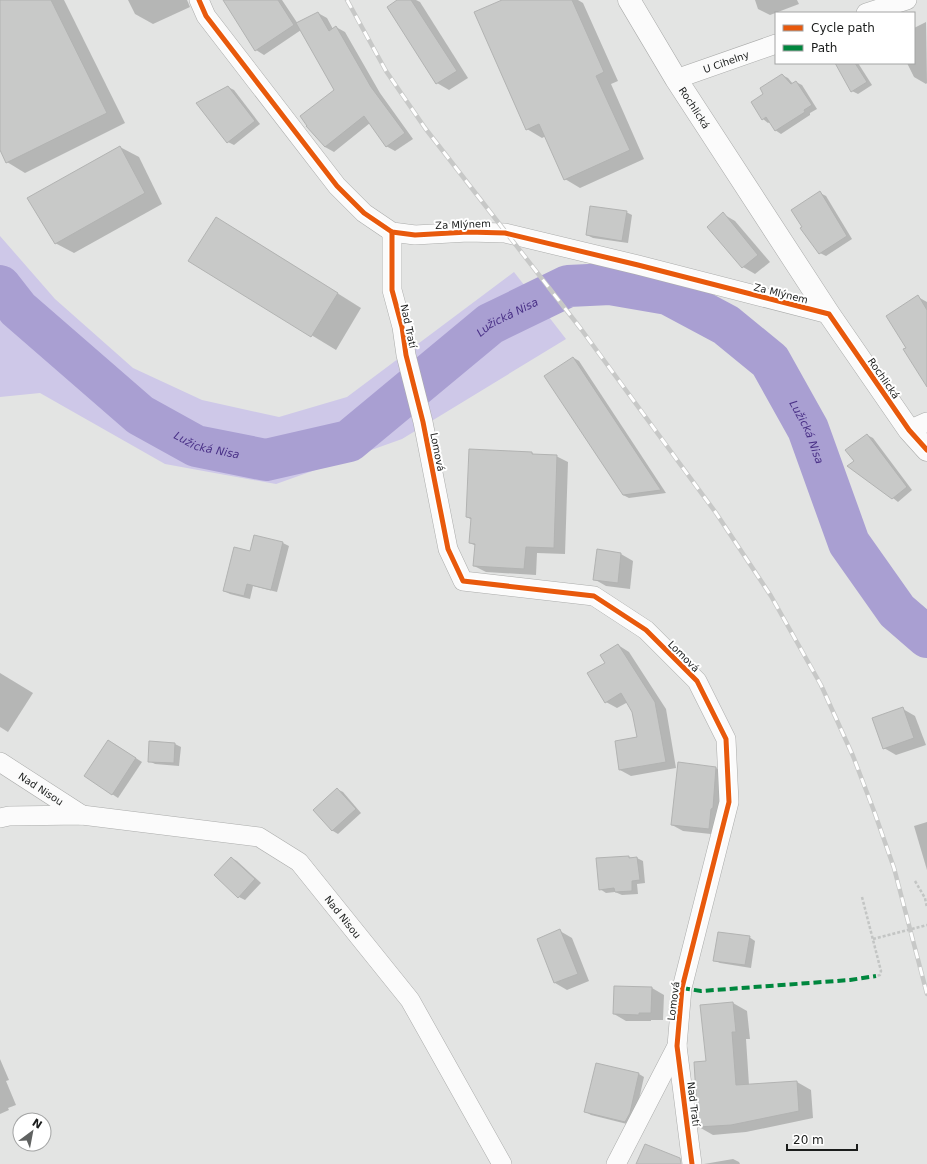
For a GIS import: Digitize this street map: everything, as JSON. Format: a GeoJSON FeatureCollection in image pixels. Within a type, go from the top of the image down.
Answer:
{"type":"FeatureCollection","features":[{"type":"Feature","properties":{"kind":"street","name":"Za Mlýnem"},"geometry":{"type":"LineString","coordinates":[[199,0],[206,16],[337,186],[364,213],[392,232],[415,235],[468,232],[505,233],[638,265],[829,314]]}},
{"type":"Feature","properties":{"kind":"street","name":"Rochlická"},"geometry":{"type":"LineString","coordinates":[[630,0],[676,80],[829,314],[918,426],[927,450]]}},
{"type":"Feature","properties":{"kind":"street"},"geometry":{"type":"LineString","coordinates":[[869,12],[907,0]]}},
{"type":"Feature","properties":{"kind":"street","name":"U Cihelny"},"geometry":{"type":"LineString","coordinates":[[676,80],[775,44]]}},
{"type":"Feature","properties":{"kind":"street","name":"Nad Tratí"},"geometry":{"type":"LineString","coordinates":[[392,232],[392,290],[402,327],[406,354],[423,422]]}},
{"type":"Feature","properties":{"kind":"street","name":"Lomová"},"geometry":{"type":"LineString","coordinates":[[423,422],[448,549],[464,581],[594,596],[646,630],[697,681],[726,739],[729,802],[682,988],[678,1046],[616,1164]]}},
{"type":"Feature","properties":{"kind":"street","name":"Nad Nisou"},"geometry":{"type":"LineString","coordinates":[[0,762],[82,815]]}},
{"type":"Feature","properties":{"kind":"street","name":"Nad Nisou"},"geometry":{"type":"LineString","coordinates":[[0,818],[9,816],[82,815],[259,837],[299,862],[410,1000],[502,1164]]}},
{"type":"Feature","properties":{"kind":"street","name":"Nad Tratí"},"geometry":{"type":"LineString","coordinates":[[678,1046],[692,1164]]}},
{"type":"Feature","properties":{"kind":"path"},"geometry":{"type":"LineString","coordinates":[[915,881],[925,898],[927,908]]}},
{"type":"Feature","properties":{"kind":"path"},"geometry":{"type":"LineString","coordinates":[[862,897],[881,971],[880,975],[876,976]]}},
{"type":"Feature","properties":{"kind":"path"},"geometry":{"type":"LineString","coordinates":[[873,939],[927,925]]}},
{"type":"Feature","properties":{"kind":"shaded area"},"geometry":{"type":"Polygon","coordinates":[[[0,236],[55,299],[133,368],[202,400],[279,417],[347,397],[514,272],[566,339],[402,439],[276,484],[165,464],[40,393],[0,397],[0,236]]]}},
{"type":"Feature","properties":{"kind":"building"},"geometry":{"type":"Polygon","coordinates":[[[0,0],[51,0],[107,113],[6,163],[0,150],[0,0]]]}},
{"type":"Feature","properties":{"kind":"building"},"geometry":{"type":"Polygon","coordinates":[[[223,0],[278,0],[294,25],[255,51],[223,0]]]}},
{"type":"Feature","properties":{"kind":"building"},"geometry":{"type":"Polygon","coordinates":[[[397,0],[411,0],[457,71],[436,84],[387,7],[397,0]]]}},
{"type":"Feature","properties":{"kind":"building"},"geometry":{"type":"Polygon","coordinates":[[[502,0],[572,0],[604,72],[596,76],[630,150],[564,180],[539,124],[526,130],[474,12],[502,0]]]}},
{"type":"Feature","properties":{"kind":"building"},"geometry":{"type":"Polygon","coordinates":[[[318,12],[329,31],[336,26],[371,87],[405,133],[386,147],[364,116],[325,147],[306,126],[300,116],[334,90],[296,23],[318,12]]]}},
{"type":"Feature","properties":{"kind":"building"},"geometry":{"type":"Polygon","coordinates":[[[836,64],[856,64],[867,82],[851,92],[836,64]]]}},
{"type":"Feature","properties":{"kind":"building"},"geometry":{"type":"Polygon","coordinates":[[[782,74],[791,84],[796,81],[812,105],[804,110],[805,112],[775,131],[766,117],[762,120],[751,102],[763,94],[760,88],[782,74]]]}},
{"type":"Feature","properties":{"kind":"building"},"geometry":{"type":"Polygon","coordinates":[[[228,86],[255,121],[227,143],[196,103],[228,86]]]}},
{"type":"Feature","properties":{"kind":"building"},"geometry":{"type":"Polygon","coordinates":[[[120,146],[145,193],[55,244],[27,198],[120,146]]]}},
{"type":"Feature","properties":{"kind":"building"},"geometry":{"type":"Polygon","coordinates":[[[820,191],[847,236],[819,254],[800,228],[802,227],[791,210],[820,191]]]}},
{"type":"Feature","properties":{"kind":"building"},"geometry":{"type":"Polygon","coordinates":[[[590,206],[627,211],[622,241],[586,235],[590,206]]]}},
{"type":"Feature","properties":{"kind":"building"},"geometry":{"type":"Polygon","coordinates":[[[723,212],[758,255],[742,268],[707,227],[723,212]]]}},
{"type":"Feature","properties":{"kind":"building"},"geometry":{"type":"Polygon","coordinates":[[[216,217],[338,293],[311,337],[188,261],[216,217]]]}},
{"type":"Feature","properties":{"kind":"building"},"geometry":{"type":"Polygon","coordinates":[[[918,295],[927,310],[927,387],[903,349],[906,348],[886,316],[918,295]]]}},
{"type":"Feature","properties":{"kind":"building"},"geometry":{"type":"Polygon","coordinates":[[[573,357],[661,490],[623,495],[544,376],[573,357]]]}},
{"type":"Feature","properties":{"kind":"building"},"geometry":{"type":"Polygon","coordinates":[[[867,434],[907,487],[892,499],[847,466],[854,461],[845,450],[867,434]]]}},
{"type":"Feature","properties":{"kind":"building"},"geometry":{"type":"Polygon","coordinates":[[[469,449],[532,452],[532,454],[557,455],[554,548],[526,547],[524,569],[473,566],[475,544],[469,543],[471,518],[466,517],[469,449]]]}},
{"type":"Feature","properties":{"kind":"building"},"geometry":{"type":"Polygon","coordinates":[[[254,535],[283,542],[271,590],[247,584],[244,596],[223,591],[234,547],[250,551],[254,535]]]}},
{"type":"Feature","properties":{"kind":"building"},"geometry":{"type":"Polygon","coordinates":[[[597,549],[621,553],[618,583],[593,580],[597,549]]]}},
{"type":"Feature","properties":{"kind":"building"},"geometry":{"type":"Polygon","coordinates":[[[618,644],[655,702],[666,762],[619,770],[615,741],[637,737],[632,712],[621,693],[605,703],[587,673],[605,663],[600,655],[618,644]]]}},
{"type":"Feature","properties":{"kind":"building"},"geometry":{"type":"Polygon","coordinates":[[[903,707],[914,738],[883,749],[872,718],[903,707]]]}},
{"type":"Feature","properties":{"kind":"building"},"geometry":{"type":"Polygon","coordinates":[[[108,740],[136,758],[112,795],[84,776],[108,740]]]}},
{"type":"Feature","properties":{"kind":"building"},"geometry":{"type":"Polygon","coordinates":[[[149,741],[175,743],[174,763],[148,762],[149,741]]]}},
{"type":"Feature","properties":{"kind":"building"},"geometry":{"type":"Polygon","coordinates":[[[678,762],[716,767],[713,808],[711,809],[709,829],[671,825],[678,762]]]}},
{"type":"Feature","properties":{"kind":"building"},"geometry":{"type":"Polygon","coordinates":[[[337,788],[356,809],[332,831],[313,810],[337,788]]]}},
{"type":"Feature","properties":{"kind":"building"},"geometry":{"type":"Polygon","coordinates":[[[629,856],[629,858],[637,857],[640,880],[632,881],[632,891],[615,892],[614,888],[599,890],[596,858],[629,856]]]}},
{"type":"Feature","properties":{"kind":"building"},"geometry":{"type":"Polygon","coordinates":[[[231,857],[255,879],[238,898],[214,875],[231,857]]]}},
{"type":"Feature","properties":{"kind":"building"},"geometry":{"type":"Polygon","coordinates":[[[560,929],[578,974],[554,983],[537,939],[560,929]]]}},
{"type":"Feature","properties":{"kind":"building"},"geometry":{"type":"Polygon","coordinates":[[[718,932],[750,936],[745,965],[713,961],[718,932]]]}},
{"type":"Feature","properties":{"kind":"building"},"geometry":{"type":"Polygon","coordinates":[[[614,986],[652,987],[651,1013],[639,1013],[639,1015],[613,1014],[614,986]]]}},
{"type":"Feature","properties":{"kind":"building"},"geometry":{"type":"Polygon","coordinates":[[[733,1002],[736,1032],[732,1032],[736,1085],[797,1081],[799,1111],[731,1125],[698,1127],[694,1062],[706,1061],[700,1005],[733,1002]]]}},
{"type":"Feature","properties":{"kind":"building"},"geometry":{"type":"Polygon","coordinates":[[[596,1063],[639,1073],[630,1113],[625,1122],[584,1112],[596,1063]]]}},
{"type":"Feature","properties":{"kind":"building"},"geometry":{"type":"Polygon","coordinates":[[[645,1144],[680,1158],[681,1164],[636,1164],[645,1144]]]}},
{"type":"Feature","properties":{"kind":"waterway","name":"Lužická Nisa"},"geometry":{"type":"LineString","coordinates":[[0,286],[18,309],[140,415],[196,446],[266,460],[349,441],[490,324],[568,286],[610,284],[668,294],[726,325],[770,361],[808,429],[849,543],[897,611],[927,637]]}},
{"type":"Feature","properties":{"kind":"railway"},"geometry":{"type":"LineString","coordinates":[[347,0],[386,71],[425,128],[581,329],[716,513],[771,596],[821,685],[853,756],[894,868],[927,994]]}},
{"type":"Feature","properties":{"kind":"marked path"},"geometry":{"type":"LineString","coordinates":[[682,988],[701,991],[850,980],[876,976]]}},
{"type":"Feature","properties":{"kind":"cycle path"},"geometry":{"type":"LineString","coordinates":[[199,0],[206,16],[337,186],[364,213],[392,232],[415,235],[468,232],[505,233],[638,265],[829,314],[909,430],[927,450]]}},
{"type":"Feature","properties":{"kind":"cycle path"},"geometry":{"type":"LineString","coordinates":[[392,232],[392,290],[402,327],[406,355],[423,422],[448,549],[463,581],[594,596],[646,630],[697,681],[726,739],[729,802],[682,988],[677,1046],[692,1164]]}}]}
